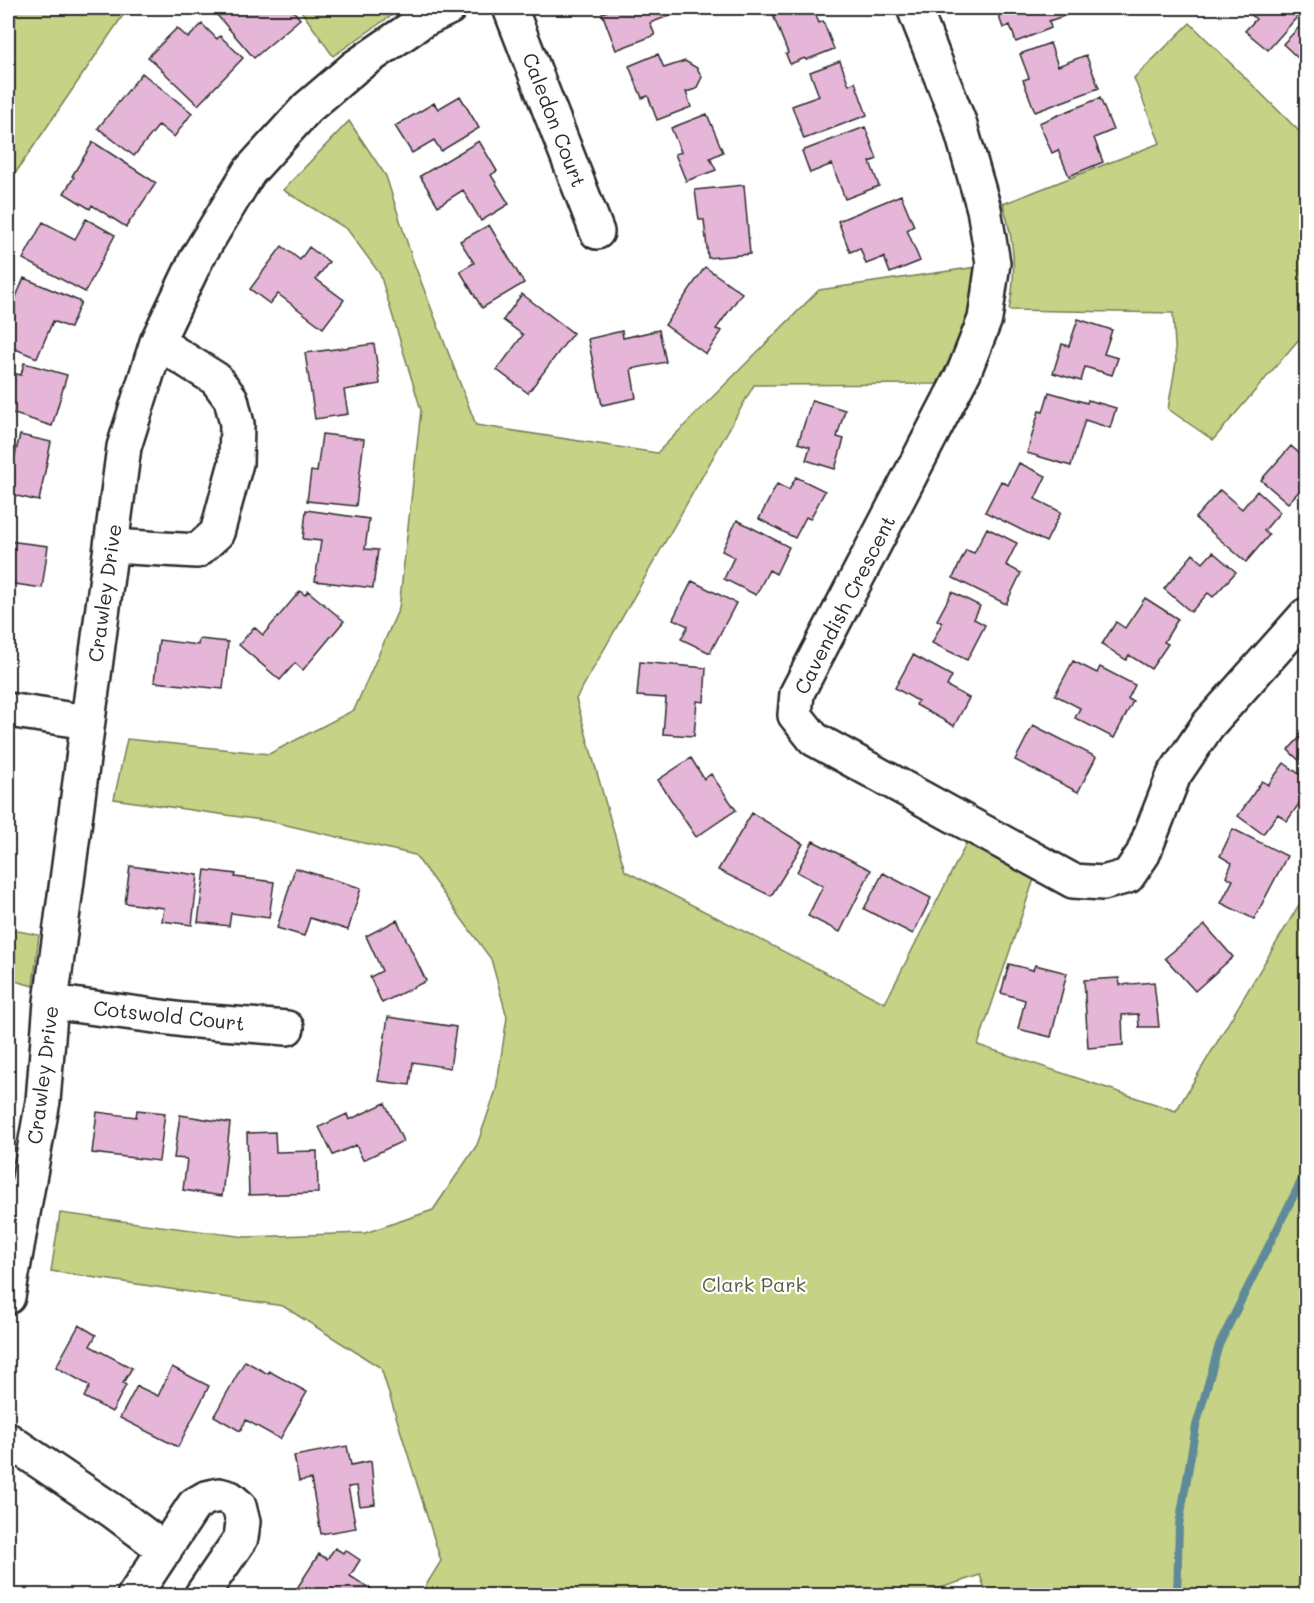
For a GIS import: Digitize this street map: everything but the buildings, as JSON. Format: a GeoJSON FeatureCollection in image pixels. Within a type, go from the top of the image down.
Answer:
{"type":"FeatureCollection","features":[{"type":"Feature","properties":{"kind":"street","name":"Crawley Drive"},"geometry":{"type":"LineString","coordinates":[[8,1297],[15,1212],[43,1101],[51,1002],[124,447],[158,342],[197,258],[249,172],[307,108],[355,67],[422,21],[449,8]]}},
{"type":"Feature","properties":{"kind":"street","name":"Caledon Court"},"geometry":{"type":"LineString","coordinates":[[510,8],[597,232]]}},
{"type":"Feature","properties":{"kind":"street","name":"Cavendish Crescent"},"geometry":{"type":"LineString","coordinates":[[914,8],[959,122],[984,209],[993,263],[985,319],[964,372],[797,693],[795,715],[814,739],[1073,881],[1103,883],[1128,876],[1143,854],[1174,774],[1208,725],[1306,615]]}},
{"type":"Feature","properties":{"kind":"street"},"geometry":{"type":"LineString","coordinates":[[112,546],[197,551],[217,533],[236,463],[237,424],[231,399],[216,379],[158,342]]}},
{"type":"Feature","properties":{"kind":"street"},"geometry":{"type":"LineString","coordinates":[[8,710],[87,722]]}},
{"type":"Feature","properties":{"kind":"street","name":"Cotswold Court"},"geometry":{"type":"LineString","coordinates":[[51,1002],[184,1020],[287,1028]]}},
{"type":"Feature","properties":{"kind":"street"},"geometry":{"type":"LineString","coordinates":[[8,1440],[113,1511],[165,1550]]}},
{"type":"Feature","properties":{"kind":"street"},"geometry":{"type":"LineString","coordinates":[[134,1596],[194,1505],[206,1498],[219,1495],[230,1498],[239,1506],[243,1522],[242,1538],[201,1596]]}},
{"type":"Feature","properties":{"kind":"green space"},"geometry":{"type":"Polygon","coordinates":[[[8,8],[128,8],[8,184],[8,8]]]}},
{"type":"Feature","properties":{"kind":"green space"},"geometry":{"type":"Polygon","coordinates":[[[299,8],[402,8],[333,56],[299,8]]]}},
{"type":"Feature","properties":{"kind":"green space"},"geometry":{"type":"Polygon","coordinates":[[[1190,23],[1306,138],[1306,331],[1213,440],[1168,409],[1176,362],[1173,313],[1009,310],[1014,270],[1010,231],[1003,204],[1160,143],[1134,78],[1190,23]]]}},
{"type":"Feature","properties":{"kind":"green space","name":"Clark Park"},"geometry":{"type":"Polygon","coordinates":[[[349,121],[386,176],[412,258],[476,425],[657,453],[819,290],[977,267],[967,326],[937,384],[754,385],[576,699],[625,871],[885,1003],[969,838],[1035,876],[978,1045],[1176,1111],[1306,893],[1306,1471],[1301,1482],[1304,1595],[987,1595],[980,1575],[916,1596],[420,1595],[441,1561],[381,1368],[283,1306],[51,1271],[60,1213],[246,1237],[365,1233],[433,1210],[477,1145],[496,1090],[507,1017],[491,959],[415,855],[269,821],[114,799],[127,739],[269,754],[354,710],[399,608],[421,410],[380,274],[347,229],[283,190],[349,121]]]}},
{"type":"Feature","properties":{"kind":"green space"},"geometry":{"type":"Polygon","coordinates":[[[8,929],[39,935],[33,986],[8,979],[8,929]]]}},
{"type":"Feature","properties":{"kind":"waterway"},"geometry":{"type":"LineString","coordinates":[[1177,1596],[1179,1525],[1196,1426],[1219,1345],[1306,1171]]}}]}
